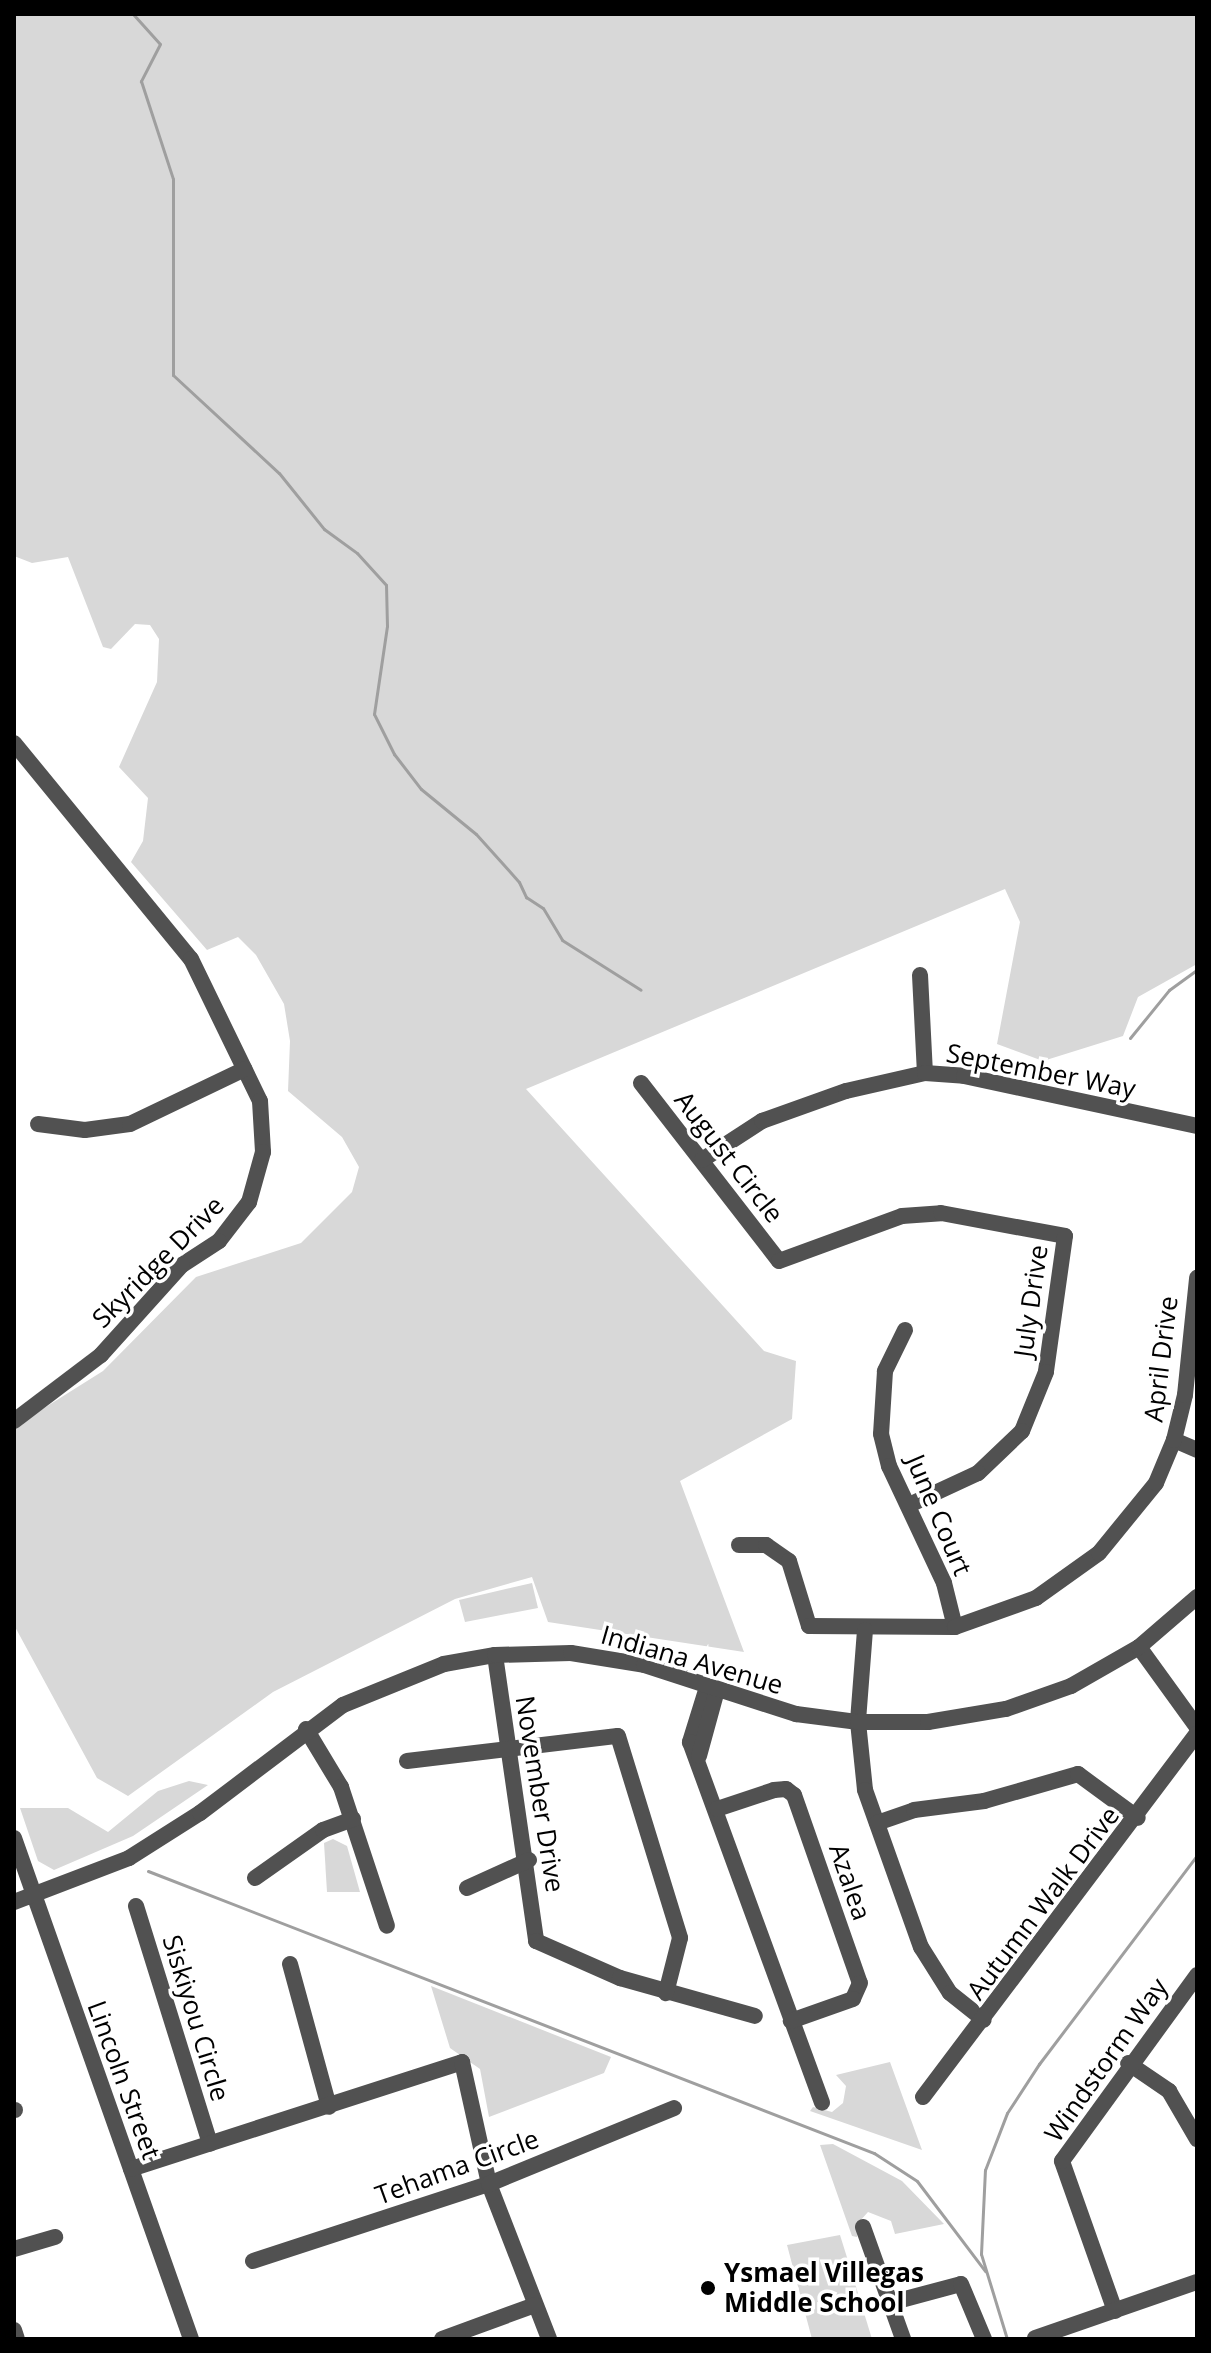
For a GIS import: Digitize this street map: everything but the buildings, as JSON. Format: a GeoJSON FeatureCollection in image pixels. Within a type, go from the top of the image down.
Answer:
{"type":"FeatureCollection","features":[{"type":"Feature","properties":{"kind":"street","name":"Skyridge Drive"},"geometry":{"type":"LineString","coordinates":[[14,743],[191,959],[260,1101],[263,1152],[249,1202],[219,1241],[182,1265],[144,1302],[101,1355],[14,1421]]}},
{"type":"Feature","properties":{"kind":"street"},"geometry":{"type":"LineString","coordinates":[[920,975],[925,1073]]}},
{"type":"Feature","properties":{"kind":"street"},"geometry":{"type":"LineString","coordinates":[[38,1124],[85,1130],[130,1124],[245,1069]]}},
{"type":"Feature","properties":{"kind":"street","name":"September Way"},"geometry":{"type":"LineString","coordinates":[[702,1160],[737,1132],[762,1121],[846,1091],[925,1073],[964,1076],[1197,1126]]}},
{"type":"Feature","properties":{"kind":"street","name":"August Circle"},"geometry":{"type":"LineString","coordinates":[[641,1083],[779,1261]]}},
{"type":"Feature","properties":{"kind":"street","name":"July Drive"},"geometry":{"type":"LineString","coordinates":[[779,1261],[902,1216],[941,1213],[1065,1236],[1046,1372],[1022,1431],[978,1473],[909,1505]]}},
{"type":"Feature","properties":{"kind":"street","name":"April Drive"},"geometry":{"type":"LineString","coordinates":[[739,1545],[766,1545],[789,1561],[809,1626],[865,1630],[955,1627],[1036,1598],[1099,1553],[1156,1483],[1174,1440],[1185,1395],[1197,1278]]}},
{"type":"Feature","properties":{"kind":"street","name":"June Court"},"geometry":{"type":"LineString","coordinates":[[905,1330],[885,1371],[880,1401],[889,1466],[944,1583],[955,1627]]}},
{"type":"Feature","properties":{"kind":"street"},"geometry":{"type":"LineString","coordinates":[[1174,1440],[1197,1450]]}},
{"type":"Feature","properties":{"kind":"street","name":"Indiana Avenue"},"geometry":{"type":"LineString","coordinates":[[14,1902],[33,1897],[164,1838],[306,1729],[404,1676],[495,1655],[539,1651],[603,1657],[796,1714],[858,1722],[928,1722],[1006,1709],[1071,1686],[1139,1647],[1197,1597]]}},
{"type":"Feature","properties":{"kind":"street"},"geometry":{"type":"LineString","coordinates":[[865,1630],[858,1722],[865,1790],[934,1973],[984,2020]]}},
{"type":"Feature","properties":{"kind":"street"},"geometry":{"type":"LineString","coordinates":[[1139,1647],[1197,1727]]}},
{"type":"Feature","properties":{"kind":"street","name":"November Drive"},"geometry":{"type":"LineString","coordinates":[[495,1655],[506,1749],[529,1860],[536,1941],[666,1993]]}},
{"type":"Feature","properties":{"kind":"street"},"geometry":{"type":"LineString","coordinates":[[712,1689],[701,1727],[699,1756],[822,2103]]}},
{"type":"Feature","properties":{"kind":"street"},"geometry":{"type":"LineString","coordinates":[[306,1729],[329,1762],[353,1819],[387,1926]]}},
{"type":"Feature","properties":{"kind":"street","name":"Autumn Walk Drive"},"geometry":{"type":"LineString","coordinates":[[923,2097],[1138,1818],[1197,1734]]}},
{"type":"Feature","properties":{"kind":"street"},"geometry":{"type":"LineString","coordinates":[[407,1761],[618,1736],[680,1938],[666,1993],[755,2016]]}},
{"type":"Feature","properties":{"kind":"street"},"geometry":{"type":"LineString","coordinates":[[877,1823],[914,1810],[1013,1794],[1078,1774],[1138,1818]]}},
{"type":"Feature","properties":{"kind":"street","name":"Azalea"},"geometry":{"type":"LineString","coordinates":[[717,1809],[774,1790],[791,1791],[855,1969],[861,1988],[857,1996],[791,2021]]}},
{"type":"Feature","properties":{"kind":"street"},"geometry":{"type":"LineString","coordinates":[[255,1878],[323,1830],[353,1819]]}},
{"type":"Feature","properties":{"kind":"street","name":"Lincoln Street"},"geometry":{"type":"LineString","coordinates":[[14,1838],[191,2339]]}},
{"type":"Feature","properties":{"kind":"street"},"geometry":{"type":"LineString","coordinates":[[467,1888],[529,1860]]}},
{"type":"Feature","properties":{"kind":"street","name":"Siskiyou Circle"},"geometry":{"type":"LineString","coordinates":[[136,1906],[210,2144]]}},
{"type":"Feature","properties":{"kind":"street"},"geometry":{"type":"LineString","coordinates":[[290,1964],[329,2107]]}},
{"type":"Feature","properties":{"kind":"street","name":"Windstorm Way"},"geometry":{"type":"LineString","coordinates":[[1115,2311],[1062,2161],[1128,2063],[1197,1975]]}},
{"type":"Feature","properties":{"kind":"street"},"geometry":{"type":"LineString","coordinates":[[131,2169],[462,2062],[489,2184],[549,2339]]}},
{"type":"Feature","properties":{"kind":"street"},"geometry":{"type":"LineString","coordinates":[[1128,2063],[1169,2091],[1197,2139]]}},
{"type":"Feature","properties":{"kind":"street","name":"Tehama Circle"},"geometry":{"type":"LineString","coordinates":[[253,2261],[489,2184],[674,2108]]}},
{"type":"Feature","properties":{"kind":"street"},"geometry":{"type":"LineString","coordinates":[[863,2227],[903,2339]]}},
{"type":"Feature","properties":{"kind":"street"},"geometry":{"type":"LineString","coordinates":[[14,2249],[55,2237]]}},
{"type":"Feature","properties":{"kind":"street"},"geometry":{"type":"LineString","coordinates":[[1035,2338],[1197,2282]]}},
{"type":"Feature","properties":{"kind":"street"},"geometry":{"type":"LineString","coordinates":[[890,2303],[961,2284],[984,2339]]}},
{"type":"Feature","properties":{"kind":"street"},"geometry":{"type":"LineString","coordinates":[[442,2339],[535,2305]]}},
{"type":"Feature","properties":{"kind":"street"},"geometry":{"type":"LineString","coordinates":[[14,2330],[17,2339]]}},
{"type":"Feature","properties":{"kind":"shaded area"},"geometry":{"type":"Polygon","coordinates":[[[14,14],[1197,14],[1197,964],[1138,997],[1123,1036],[1043,1061],[997,1044],[1020,922],[1005,889],[526,1089],[764,1351],[796,1361],[792,1419],[680,1481],[744,1652],[548,1622],[532,1577],[455,1599],[273,1692],[128,1796],[97,1778],[14,1625],[14,1427],[103,1371],[196,1277],[301,1243],[352,1192],[359,1167],[342,1137],[288,1091],[290,1041],[284,1004],[256,955],[238,937],[207,950],[131,862],[143,841],[148,798],[119,767],[157,682],[159,639],[150,625],[135,624],[111,649],[103,647],[68,557],[32,563],[14,556],[14,14]]]}},
{"type":"Feature","properties":{"kind":"shaded area"},"geometry":{"type":"Polygon","coordinates":[[[532,1583],[538,1608],[465,1622],[459,1600],[532,1583]]]}},
{"type":"Feature","properties":{"kind":"shaded area"},"geometry":{"type":"Polygon","coordinates":[[[189,1781],[208,1785],[133,1836],[54,1870],[38,1861],[20,1808],[68,1808],[108,1832],[158,1791],[189,1781]]]}},
{"type":"Feature","properties":{"kind":"shaded area"},"geometry":{"type":"Polygon","coordinates":[[[333,1839],[347,1846],[360,1892],[327,1892],[324,1843],[333,1839]]]}},
{"type":"Feature","properties":{"kind":"shaded area"},"geometry":{"type":"Polygon","coordinates":[[[431,1986],[611,2057],[604,2073],[489,2117],[480,2069],[450,2048],[431,1986]]]}},
{"type":"Feature","properties":{"kind":"shaded area"},"geometry":{"type":"Polygon","coordinates":[[[890,2062],[922,2150],[810,2111],[813,2107],[832,2112],[843,2103],[846,2086],[836,2075],[890,2062]]]}},
{"type":"Feature","properties":{"kind":"shaded area"},"geometry":{"type":"Polygon","coordinates":[[[833,2144],[902,2181],[944,2224],[895,2234],[891,2221],[868,2212],[859,2222],[857,2237],[852,2236],[820,2145],[833,2144]]]}},
{"type":"Feature","properties":{"kind":"shaded area"},"geometry":{"type":"Polygon","coordinates":[[[840,2235],[872,2339],[812,2339],[787,2245],[840,2235]]]}},
{"type":"Feature","properties":{"kind":"waterway"},"geometry":{"type":"LineString","coordinates":[[133,14],[160,44],[141,81],[173,179],[173,375],[279,473],[324,529],[357,553],[386,585],[387,626],[374,714],[394,754],[421,789],[476,834],[519,882],[526,897],[543,908],[562,940],[641,990]]}},
{"type":"Feature","properties":{"kind":"waterway"},"geometry":{"type":"LineString","coordinates":[[1130,1038],[1169,990],[1197,970]]}},
{"type":"Feature","properties":{"kind":"waterway"},"geometry":{"type":"LineString","coordinates":[[1007,2339],[981,2254],[985,2170],[1007,2113],[1039,2064],[1197,1855]]}},
{"type":"Feature","properties":{"kind":"waterway"},"geometry":{"type":"LineString","coordinates":[[148,1871],[874,2153],[917,2181],[985,2271]]}},
{"type":"Feature","properties":{"kind":"place","name":"Ysmael Villegas Middle School"},"geometry":{"type":"Point","coordinates":[708,2288]}}]}
